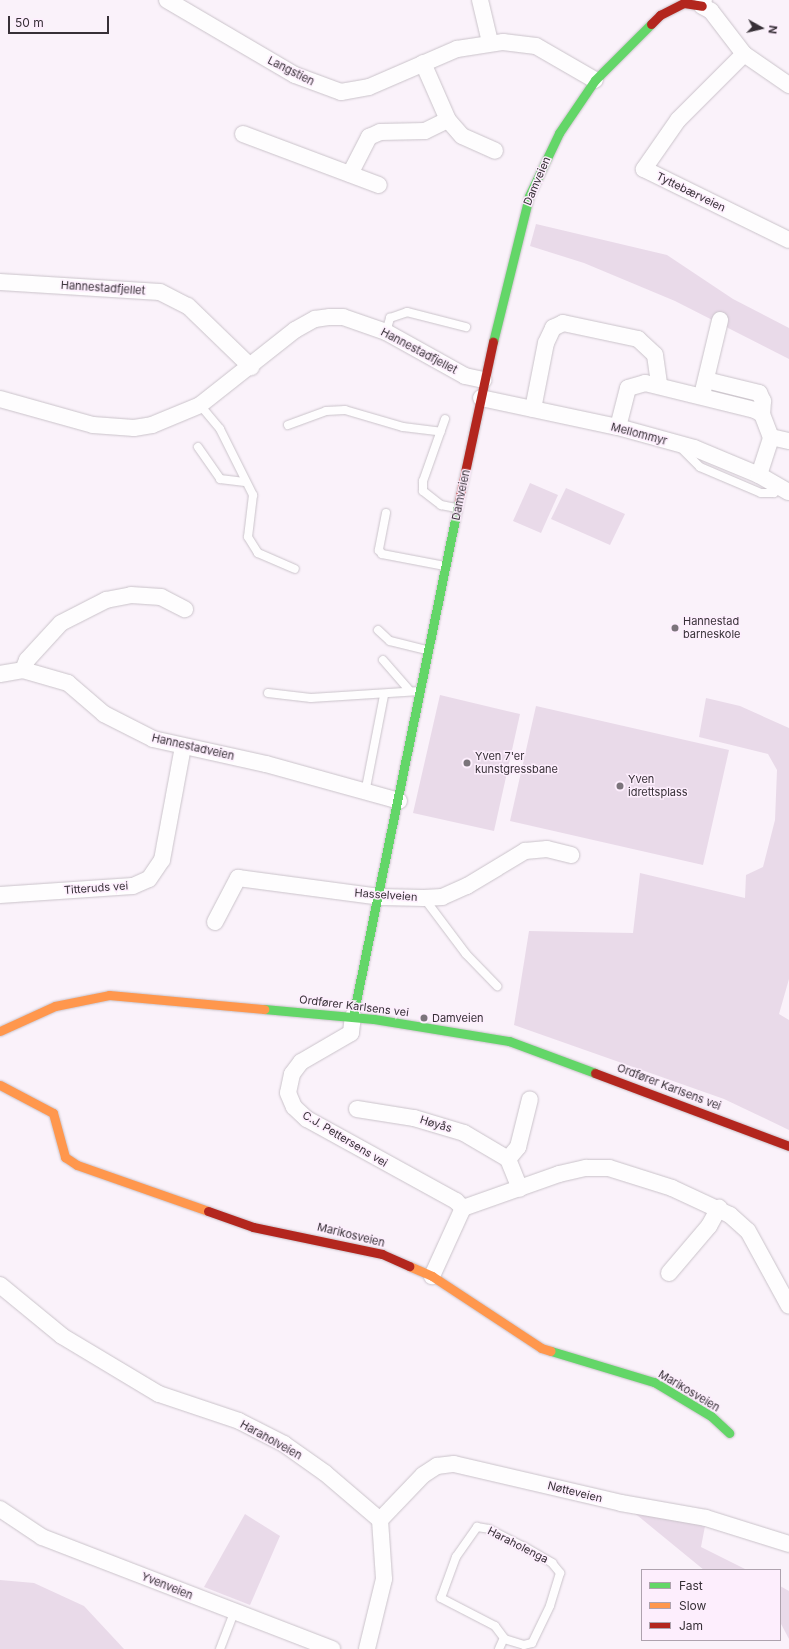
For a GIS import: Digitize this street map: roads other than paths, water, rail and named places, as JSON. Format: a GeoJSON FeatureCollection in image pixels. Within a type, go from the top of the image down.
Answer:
{"type":"FeatureCollection","features":[{"type":"Feature","properties":{"kind":"street","name":"Langstien"},"geometry":{"type":"LineString","coordinates":[[167,0],[295,75],[336,91],[369,87],[457,49],[490,42],[536,46],[594,80]]}},
{"type":"Feature","properties":{"kind":"street"},"geometry":{"type":"LineString","coordinates":[[480,0],[490,42]]}},
{"type":"Feature","properties":{"kind":"street","name":"Damveien"},"geometry":{"type":"LineString","coordinates":[[660,15],[667,0]]}},
{"type":"Feature","properties":{"kind":"street","name":"Damveien"},"geometry":{"type":"LineString","coordinates":[[353,1016],[380,897],[480,398],[528,196],[559,133],[594,80],[660,15],[684,3],[703,3]]}},
{"type":"Feature","properties":{"kind":"street"},"geometry":{"type":"LineString","coordinates":[[703,3],[711,11],[744,54],[789,85]]}},
{"type":"Feature","properties":{"kind":"street","name":"Tyttebærveien"},"geometry":{"type":"LineString","coordinates":[[744,54],[683,115],[644,169],[789,240]]}},
{"type":"Feature","properties":{"kind":"street"},"geometry":{"type":"LineString","coordinates":[[423,63],[448,120],[462,136],[495,151]]}},
{"type":"Feature","properties":{"kind":"street"},"geometry":{"type":"LineString","coordinates":[[350,174],[369,137],[380,132],[425,131],[448,120]]}},
{"type":"Feature","properties":{"kind":"street"},"geometry":{"type":"LineString","coordinates":[[243,134],[379,185]]}},
{"type":"Feature","properties":{"kind":"street","name":"Hannestadfjellet"},"geometry":{"type":"LineString","coordinates":[[0,282],[160,292],[188,306],[251,367]]}},
{"type":"Feature","properties":{"kind":"street","name":"Hannestadfjellet"},"geometry":{"type":"LineString","coordinates":[[0,399],[93,425],[134,428],[173,419],[200,405],[251,367],[295,330],[315,319],[343,317],[386,332],[465,376],[484,380]]}},
{"type":"Feature","properties":{"kind":"street"},"geometry":{"type":"LineString","coordinates":[[704,387],[720,320]]}},
{"type":"Feature","properties":{"kind":"street"},"geometry":{"type":"LineString","coordinates":[[533,409],[546,343],[553,328],[563,323],[638,339],[654,355],[659,385]]}},
{"type":"Feature","properties":{"kind":"street"},"geometry":{"type":"LineString","coordinates":[[618,427],[628,388],[635,384],[704,387],[759,393],[763,401],[762,414],[772,437],[759,475]]}},
{"type":"Feature","properties":{"kind":"street","name":"Mellommyr"},"geometry":{"type":"LineString","coordinates":[[480,398],[618,427],[678,444],[759,475],[784,489]]}},
{"type":"Feature","properties":{"kind":"street"},"geometry":{"type":"LineString","coordinates":[[772,437],[789,440]]}},
{"type":"Feature","properties":{"kind":"street"},"geometry":{"type":"LineString","coordinates":[[23,670],[27,660],[61,623],[106,600],[130,595],[160,597],[185,609]]}},
{"type":"Feature","properties":{"kind":"street","name":"Hannestadveien"},"geometry":{"type":"LineString","coordinates":[[0,674],[23,670],[68,683],[104,714],[132,730],[183,747],[266,764],[365,793],[399,801]]}},
{"type":"Feature","properties":{"kind":"street","name":"Titteruds vei"},"geometry":{"type":"LineString","coordinates":[[0,894],[133,886],[149,879],[162,860],[183,747]]}},
{"type":"Feature","properties":{"kind":"street","name":"Hasselveien"},"geometry":{"type":"LineString","coordinates":[[215,922],[238,878],[380,897],[442,897],[467,886],[525,851],[547,849],[571,855]]}},
{"type":"Feature","properties":{"kind":"street","name":"Ordfører Karlsens vei"},"geometry":{"type":"LineString","coordinates":[[0,1031],[55,1006],[109,995],[353,1016],[509,1041],[789,1146]]}},
{"type":"Feature","properties":{"kind":"street","name":"C.J. Pettersens vei"},"geometry":{"type":"LineString","coordinates":[[353,1016],[351,1033],[301,1062],[292,1074],[288,1093],[294,1107],[307,1119],[456,1201],[463,1208]]}},
{"type":"Feature","properties":{"kind":"street","name":"Marikosveien"},"geometry":{"type":"LineString","coordinates":[[0,1085],[53,1113],[65,1157],[77,1166],[253,1227],[382,1254],[432,1276],[541,1348],[654,1382],[711,1416],[729,1433]]}},
{"type":"Feature","properties":{"kind":"street"},"geometry":{"type":"LineString","coordinates":[[520,1189],[508,1159],[518,1147],[530,1099]]}},
{"type":"Feature","properties":{"kind":"street","name":"Høyås"},"geometry":{"type":"LineString","coordinates":[[357,1109],[414,1118],[464,1133],[508,1159]]}},
{"type":"Feature","properties":{"kind":"street"},"geometry":{"type":"LineString","coordinates":[[432,1276],[463,1208],[559,1174],[586,1168],[609,1168],[719,1208],[748,1230],[783,1278],[789,1306]]}},
{"type":"Feature","properties":{"kind":"street"},"geometry":{"type":"LineString","coordinates":[[669,1273],[710,1226],[719,1208]]}},
{"type":"Feature","properties":{"kind":"street","name":"Haraholveien"},"geometry":{"type":"LineString","coordinates":[[0,1285],[62,1336],[159,1394],[239,1421],[284,1444],[325,1473],[380,1520]]}},
{"type":"Feature","properties":{"kind":"street","name":"Nøtteveien"},"geometry":{"type":"LineString","coordinates":[[380,1520],[423,1475],[437,1466],[454,1464],[621,1503],[706,1518],[789,1544]]}},
{"type":"Feature","properties":{"kind":"street","name":"Yvenveien"},"geometry":{"type":"LineString","coordinates":[[2,1515],[42,1537],[234,1613],[332,1649]]}},
{"type":"Feature","properties":{"kind":"street"},"geometry":{"type":"LineString","coordinates":[[367,1649],[384,1579],[380,1520]]}},
{"type":"Feature","properties":{"kind":"lane"},"geometry":{"type":"LineString","coordinates":[[386,332],[390,318],[407,312],[466,326]]}},
{"type":"Feature","properties":{"kind":"lane"},"geometry":{"type":"LineString","coordinates":[[200,405],[220,429],[245,482],[253,494],[248,537],[258,554],[295,569]]}},
{"type":"Feature","properties":{"kind":"lane"},"geometry":{"type":"LineString","coordinates":[[288,425],[326,411],[345,410],[403,427],[441,432]]}},
{"type":"Feature","properties":{"kind":"lane"},"geometry":{"type":"LineString","coordinates":[[446,419],[423,481],[423,491],[441,505],[458,508]]}},
{"type":"Feature","properties":{"kind":"lane"},"geometry":{"type":"LineString","coordinates":[[678,444],[700,467],[761,493],[774,493],[784,489]]}},
{"type":"Feature","properties":{"kind":"lane"},"geometry":{"type":"LineString","coordinates":[[198,447],[220,479],[245,482]]}},
{"type":"Feature","properties":{"kind":"lane"},"geometry":{"type":"LineString","coordinates":[[386,514],[379,550],[382,554],[446,566]]}},
{"type":"Feature","properties":{"kind":"lane"},"geometry":{"type":"LineString","coordinates":[[378,630],[390,641],[430,651]]}},
{"type":"Feature","properties":{"kind":"lane"},"geometry":{"type":"LineString","coordinates":[[383,660],[409,690]]}},
{"type":"Feature","properties":{"kind":"lane"},"geometry":{"type":"LineString","coordinates":[[268,693],[311,698],[384,695],[409,690],[421,691]]}},
{"type":"Feature","properties":{"kind":"lane"},"geometry":{"type":"LineString","coordinates":[[365,793],[384,695]]}},
{"type":"Feature","properties":{"kind":"lane"},"geometry":{"type":"LineString","coordinates":[[424,898],[466,954],[497,986]]}},
{"type":"Feature","properties":{"kind":"lane","name":"Haraholenga"},"geometry":{"type":"LineString","coordinates":[[477,1527],[489,1529],[523,1546],[552,1563],[560,1573],[550,1606],[532,1643],[524,1644],[504,1639],[495,1626],[440,1598],[456,1557],[477,1527]]}},
{"type":"Feature","properties":{"kind":"lane"},"geometry":{"type":"LineString","coordinates":[[220,1649],[234,1613]]}},
{"type":"Feature","properties":{"kind":"lane"},"geometry":{"type":"LineString","coordinates":[[499,1649],[504,1639]]}},
{"type":"Feature","properties":{"kind":"place","name":"Hannestad barneskole"},"geometry":{"type":"Point","coordinates":[675,628]}},
{"type":"Feature","properties":{"kind":"place","name":"Yven 7'er kunstgressbane"},"geometry":{"type":"Point","coordinates":[467,763]}},
{"type":"Feature","properties":{"kind":"place","name":"Yven idrettsplass"},"geometry":{"type":"Point","coordinates":[620,786]}},
{"type":"Feature","properties":{"kind":"place","name":"Damveien"},"geometry":{"type":"Point","coordinates":[424,1018]}}]}
